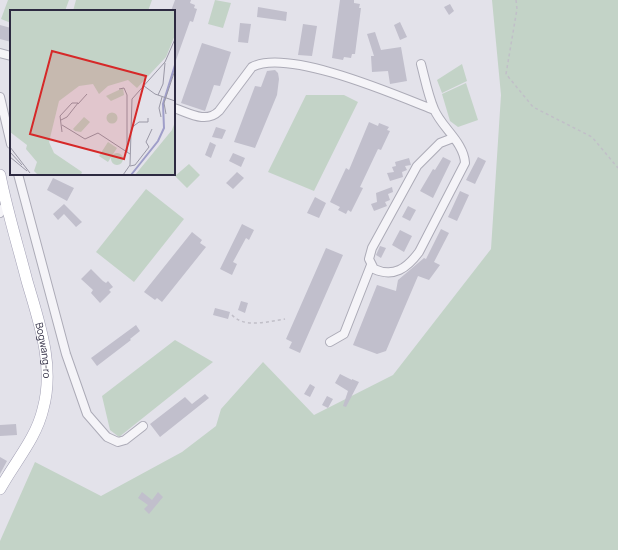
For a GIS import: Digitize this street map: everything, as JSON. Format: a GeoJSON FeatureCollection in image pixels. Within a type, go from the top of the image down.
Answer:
{"type":"FeatureCollection","features":[{"type":"Feature","properties":{"kind":"main road","name":"Bogwang-ro"},"geometry":{"type":"LineString","coordinates":[[0,488],[30,441],[43,410],[47,385],[47,360],[40,329],[3,208],[1,181]]}},
{"type":"Feature","properties":{"kind":"lane"},"geometry":{"type":"LineString","coordinates":[[0,52],[10,56]]}},
{"type":"Feature","properties":{"kind":"lane"},"geometry":{"type":"LineString","coordinates":[[175,108],[202,117],[213,116],[219,111],[252,66],[271,62],[307,67],[349,77],[434,110]]}},
{"type":"Feature","properties":{"kind":"lane"},"geometry":{"type":"LineString","coordinates":[[421,64],[434,110],[463,152],[465,163],[462,172],[419,252],[405,268],[395,272],[380,272],[374,270],[369,259],[372,248],[417,166],[440,143],[453,138]]}},
{"type":"Feature","properties":{"kind":"lane"},"geometry":{"type":"LineString","coordinates":[[0,98],[10,140]]}},
{"type":"Feature","properties":{"kind":"lane"},"geometry":{"type":"LineString","coordinates":[[18,175],[66,354],[87,414],[107,438],[118,442],[126,440],[142,426]]}},
{"type":"Feature","properties":{"kind":"lane"},"geometry":{"type":"LineString","coordinates":[[330,342],[344,334],[371,265]]}},
{"type":"Feature","properties":{"kind":"path"},"geometry":{"type":"LineString","coordinates":[[516,0],[517,9],[506,74],[533,107],[592,137],[618,168]]}},
{"type":"Feature","properties":{"kind":"path"},"geometry":{"type":"LineString","coordinates":[[232,315],[239,321],[249,323],[285,319]]}},
{"type":"Feature","properties":{"kind":"green space"},"geometry":{"type":"Polygon","coordinates":[[[8,0],[69,0],[65,10],[10,10],[10,23],[1,19],[8,0]]]}},
{"type":"Feature","properties":{"kind":"green space"},"geometry":{"type":"Polygon","coordinates":[[[76,0],[152,0],[148,10],[73,10],[76,0]]]}},
{"type":"Feature","properties":{"kind":"green space"},"geometry":{"type":"Polygon","coordinates":[[[215,0],[231,3],[223,28],[208,24],[215,0]]]}},
{"type":"Feature","properties":{"kind":"green space"},"geometry":{"type":"Polygon","coordinates":[[[492,0],[618,0],[618,550],[0,550],[0,541],[35,462],[101,496],[182,452],[216,426],[221,409],[263,362],[314,415],[393,375],[491,249],[501,95],[492,0]]]}},
{"type":"Feature","properties":{"kind":"green space"},"geometry":{"type":"Polygon","coordinates":[[[462,64],[467,81],[442,93],[437,80],[462,64]]]}},
{"type":"Feature","properties":{"kind":"green space"},"geometry":{"type":"Polygon","coordinates":[[[466,83],[478,120],[458,127],[450,121],[442,94],[466,83]]]}},
{"type":"Feature","properties":{"kind":"green space"},"geometry":{"type":"Polygon","coordinates":[[[306,95],[344,95],[358,102],[314,191],[268,172],[306,95]]]}},
{"type":"Feature","properties":{"kind":"green space"},"geometry":{"type":"Polygon","coordinates":[[[189,164],[200,175],[187,188],[175,176],[189,164]]]}},
{"type":"Feature","properties":{"kind":"green space"},"geometry":{"type":"Polygon","coordinates":[[[146,189],[184,219],[134,282],[96,252],[146,189]]]}},
{"type":"Feature","properties":{"kind":"green space"},"geometry":{"type":"Polygon","coordinates":[[[175,340],[213,362],[119,437],[110,430],[102,396],[175,340]]]}},
{"type":"Feature","properties":{"kind":"building"},"geometry":{"type":"Polygon","coordinates":[[[175,0],[191,0],[190,3],[195,5],[194,8],[197,9],[193,22],[190,21],[175,63],[175,10],[171,10],[175,0]]]}},
{"type":"Feature","properties":{"kind":"building"},"geometry":{"type":"Polygon","coordinates":[[[340,0],[354,0],[354,3],[360,4],[359,8],[361,8],[355,54],[352,54],[351,58],[344,57],[343,60],[332,58],[340,0]]]}},
{"type":"Feature","properties":{"kind":"building"},"geometry":{"type":"Polygon","coordinates":[[[450,4],[454,11],[449,15],[444,7],[450,4]]]}},
{"type":"Feature","properties":{"kind":"building"},"geometry":{"type":"Polygon","coordinates":[[[258,7],[287,12],[286,21],[257,17],[258,7]]]}},
{"type":"Feature","properties":{"kind":"building"},"geometry":{"type":"Polygon","coordinates":[[[400,22],[407,37],[400,40],[394,25],[400,22]]]}},
{"type":"Feature","properties":{"kind":"building"},"geometry":{"type":"Polygon","coordinates":[[[240,23],[251,24],[248,43],[238,42],[240,23]]]}},
{"type":"Feature","properties":{"kind":"building"},"geometry":{"type":"Polygon","coordinates":[[[303,24],[317,26],[312,56],[298,55],[303,24]]]}},
{"type":"Feature","properties":{"kind":"building"},"geometry":{"type":"Polygon","coordinates":[[[0,25],[10,28],[10,42],[0,39],[0,25]]]}},
{"type":"Feature","properties":{"kind":"building"},"geometry":{"type":"Polygon","coordinates":[[[375,32],[381,50],[401,47],[407,81],[390,84],[388,71],[372,72],[371,56],[374,56],[367,34],[375,32]]]}},
{"type":"Feature","properties":{"kind":"building"},"geometry":{"type":"Polygon","coordinates":[[[202,43],[231,52],[220,86],[214,85],[205,111],[181,103],[202,43]]]}},
{"type":"Feature","properties":{"kind":"building"},"geometry":{"type":"Polygon","coordinates":[[[275,70],[278,73],[279,79],[277,95],[255,148],[234,142],[255,86],[261,87],[267,71],[275,70]]]}},
{"type":"Feature","properties":{"kind":"building"},"geometry":{"type":"Polygon","coordinates":[[[369,122],[378,126],[379,123],[389,127],[387,130],[390,131],[381,150],[378,149],[360,187],[363,188],[351,212],[348,210],[346,214],[338,210],[340,207],[330,202],[346,168],[349,170],[369,122]]]}},
{"type":"Feature","properties":{"kind":"building"},"geometry":{"type":"Polygon","coordinates":[[[216,127],[226,130],[222,139],[212,137],[216,127]]]}},
{"type":"Feature","properties":{"kind":"building"},"geometry":{"type":"Polygon","coordinates":[[[210,142],[216,145],[211,158],[205,155],[210,142]]]}},
{"type":"Feature","properties":{"kind":"building"},"geometry":{"type":"Polygon","coordinates":[[[233,153],[245,158],[241,167],[229,161],[233,153]]]}},
{"type":"Feature","properties":{"kind":"building"},"geometry":{"type":"Polygon","coordinates":[[[443,157],[451,161],[433,198],[420,191],[433,169],[435,170],[443,157]]]}},
{"type":"Feature","properties":{"kind":"building"},"geometry":{"type":"Polygon","coordinates":[[[478,157],[486,161],[475,184],[466,180],[478,157]]]}},
{"type":"Feature","properties":{"kind":"building"},"geometry":{"type":"Polygon","coordinates":[[[409,158],[411,165],[405,166],[407,170],[402,172],[403,177],[390,181],[387,173],[394,172],[392,167],[396,166],[395,162],[409,158]]]}},
{"type":"Feature","properties":{"kind":"building"},"geometry":{"type":"Polygon","coordinates":[[[237,172],[244,178],[233,189],[226,183],[237,172]]]}},
{"type":"Feature","properties":{"kind":"building"},"geometry":{"type":"Polygon","coordinates":[[[53,178],[74,188],[67,201],[47,190],[53,178]]]}},
{"type":"Feature","properties":{"kind":"building"},"geometry":{"type":"Polygon","coordinates":[[[392,187],[393,192],[388,194],[390,200],[385,202],[387,206],[374,211],[371,204],[377,202],[376,193],[392,187]]]}},
{"type":"Feature","properties":{"kind":"building"},"geometry":{"type":"Polygon","coordinates":[[[460,191],[469,195],[457,221],[448,217],[460,191]]]}},
{"type":"Feature","properties":{"kind":"building"},"geometry":{"type":"Polygon","coordinates":[[[315,197],[326,203],[319,218],[307,213],[315,197]]]}},
{"type":"Feature","properties":{"kind":"building"},"geometry":{"type":"Polygon","coordinates":[[[64,204],[82,222],[76,227],[64,214],[58,220],[53,214],[64,204]]]}},
{"type":"Feature","properties":{"kind":"building"},"geometry":{"type":"Polygon","coordinates":[[[408,206],[416,210],[410,221],[402,217],[408,206]]]}},
{"type":"Feature","properties":{"kind":"building"},"geometry":{"type":"Polygon","coordinates":[[[242,224],[254,230],[249,240],[246,238],[233,262],[237,264],[232,275],[220,269],[242,224]]]}},
{"type":"Feature","properties":{"kind":"building"},"geometry":{"type":"Polygon","coordinates":[[[441,229],[449,233],[434,262],[440,265],[429,280],[418,276],[386,351],[377,354],[353,345],[377,285],[396,291],[398,280],[424,258],[426,259],[441,229]]]}},
{"type":"Feature","properties":{"kind":"building"},"geometry":{"type":"Polygon","coordinates":[[[400,230],[412,236],[404,252],[392,245],[400,230]]]}},
{"type":"Feature","properties":{"kind":"building"},"geometry":{"type":"Polygon","coordinates":[[[192,232],[202,240],[200,243],[206,247],[162,302],[157,298],[155,300],[144,292],[192,232]]]}},
{"type":"Feature","properties":{"kind":"building"},"geometry":{"type":"Polygon","coordinates":[[[380,246],[386,248],[381,258],[376,255],[380,246]]]}},
{"type":"Feature","properties":{"kind":"building"},"geometry":{"type":"Polygon","coordinates":[[[326,248],[343,255],[300,353],[289,348],[292,342],[286,339],[326,248]]]}},
{"type":"Feature","properties":{"kind":"building"},"geometry":{"type":"Polygon","coordinates":[[[91,269],[103,281],[106,283],[108,281],[113,287],[109,290],[111,292],[100,303],[91,293],[93,290],[81,279],[91,269]]]}},
{"type":"Feature","properties":{"kind":"building"},"geometry":{"type":"Polygon","coordinates":[[[241,301],[248,303],[245,313],[238,310],[241,301]]]}},
{"type":"Feature","properties":{"kind":"building"},"geometry":{"type":"Polygon","coordinates":[[[215,308],[230,312],[228,319],[213,315],[215,308]]]}},
{"type":"Feature","properties":{"kind":"building"},"geometry":{"type":"Polygon","coordinates":[[[136,325],[140,331],[130,339],[131,340],[97,366],[91,358],[136,325]]]}},
{"type":"Feature","properties":{"kind":"building"},"geometry":{"type":"Polygon","coordinates":[[[340,374],[359,382],[346,407],[343,406],[348,391],[335,383],[340,374]]]}},
{"type":"Feature","properties":{"kind":"building"},"geometry":{"type":"Polygon","coordinates":[[[310,384],[315,387],[310,397],[304,394],[310,384]]]}},
{"type":"Feature","properties":{"kind":"building"},"geometry":{"type":"Polygon","coordinates":[[[205,394],[209,398],[160,437],[150,424],[185,397],[192,404],[205,394]]]}},
{"type":"Feature","properties":{"kind":"building"},"geometry":{"type":"Polygon","coordinates":[[[327,396],[333,399],[328,408],[322,405],[327,396]]]}},
{"type":"Feature","properties":{"kind":"building"},"geometry":{"type":"Polygon","coordinates":[[[16,424],[17,435],[0,436],[0,425],[16,424]]]}},
{"type":"Feature","properties":{"kind":"building"},"geometry":{"type":"Polygon","coordinates":[[[0,457],[7,461],[0,474],[0,457]]]}},
{"type":"Feature","properties":{"kind":"building"},"geometry":{"type":"Polygon","coordinates":[[[142,492],[152,500],[158,492],[163,497],[149,514],[144,509],[148,505],[138,498],[142,492]]]}}]}
